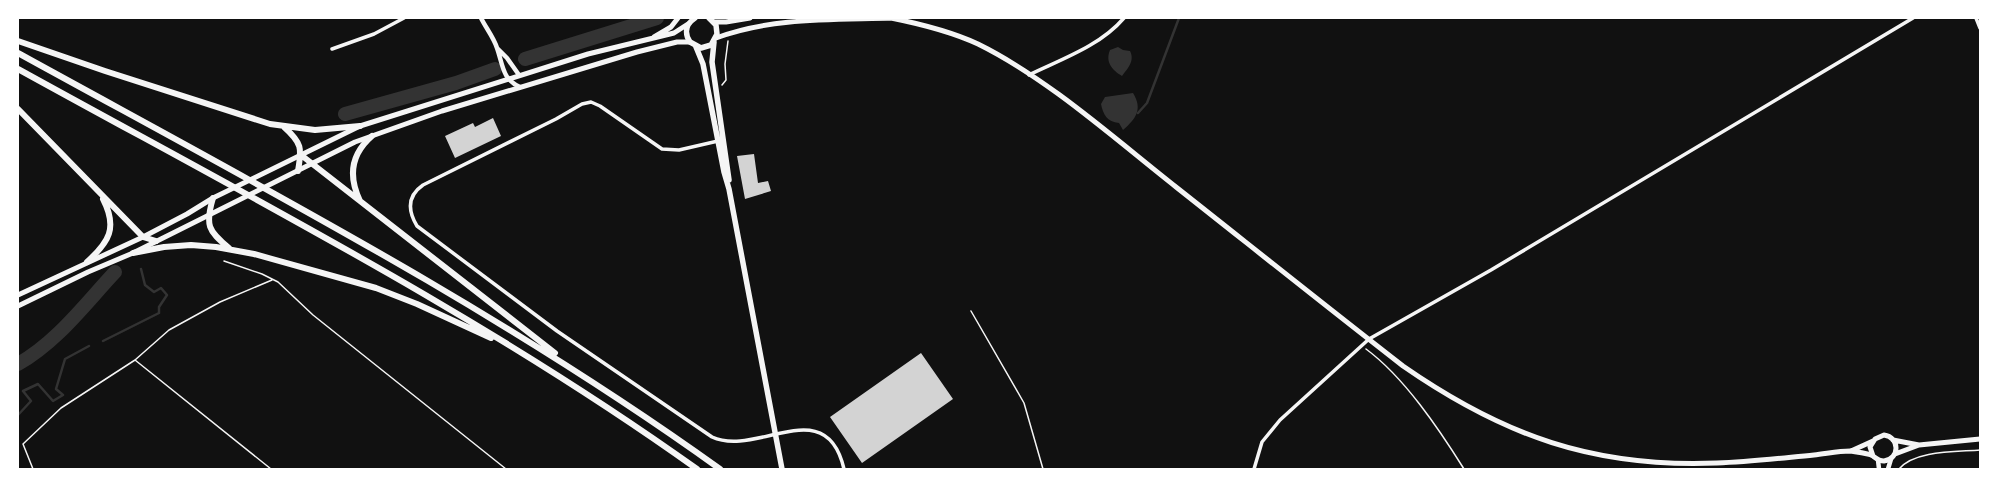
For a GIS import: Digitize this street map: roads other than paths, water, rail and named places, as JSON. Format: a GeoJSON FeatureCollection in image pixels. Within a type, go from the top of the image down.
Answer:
{"type":"FeatureCollection","features":[{"type":"Feature","properties":{"kind":"highway"},"geometry":{"type":"LineString","coordinates":[[18,41],[211,106],[284,126],[325,130],[360,126]]}},
{"type":"Feature","properties":{"kind":"highway"},"geometry":{"type":"LineString","coordinates":[[18,53],[239,174],[434,284],[581,374],[720,469]]}},
{"type":"Feature","properties":{"kind":"highway"},"geometry":{"type":"LineString","coordinates":[[18,69],[261,201],[427,296],[515,348],[600,403],[697,469]]}},
{"type":"Feature","properties":{"kind":"highway"},"geometry":{"type":"LineString","coordinates":[[18,109],[142,236],[156,241]]}},
{"type":"Feature","properties":{"kind":"highway"},"geometry":{"type":"LineString","coordinates":[[284,126],[297,140],[301,155],[298,171]]}},
{"type":"Feature","properties":{"kind":"highway"},"geometry":{"type":"LineString","coordinates":[[361,202],[353,182],[352,166],[359,149],[372,136]]}},
{"type":"Feature","properties":{"kind":"highway"},"geometry":{"type":"LineString","coordinates":[[301,155],[581,374]]}},
{"type":"Feature","properties":{"kind":"highway"},"geometry":{"type":"LineString","coordinates":[[87,262],[103,248],[110,230],[108,209],[94,186]]}},
{"type":"Feature","properties":{"kind":"highway"},"geometry":{"type":"LineString","coordinates":[[213,198],[208,215],[209,224],[213,233],[230,249]]}},
{"type":"Feature","properties":{"kind":"highway"},"geometry":{"type":"LineString","coordinates":[[133,252],[183,245],[230,249],[376,288],[422,306],[515,348]]}},
{"type":"Feature","properties":{"kind":"main road"},"geometry":{"type":"LineString","coordinates":[[650,39],[671,27],[678,18]]}},
{"type":"Feature","properties":{"kind":"main road"},"geometry":{"type":"LineString","coordinates":[[711,20],[726,22],[750,18]]}},
{"type":"Feature","properties":{"kind":"main road"},"geometry":{"type":"LineString","coordinates":[[696,47],[706,47],[715,40],[760,26],[806,20],[892,18],[924,25],[958,36],[1002,57],[1087,117],[1369,339],[1432,386],[1470,409],[1533,437],[1592,454],[1626,460],[1672,464],[1718,463],[1850,451],[1873,456],[1884,462],[1891,459],[1895,454],[1896,447],[1893,440]]}},
{"type":"Feature","properties":{"kind":"main road"},"geometry":{"type":"LineString","coordinates":[[18,295],[187,214],[213,198],[360,126],[518,73],[674,33],[692,20]]}},
{"type":"Feature","properties":{"kind":"main road"},"geometry":{"type":"LineString","coordinates":[[692,20],[686,33],[690,42],[696,47],[703,64],[729,189],[782,469]]}},
{"type":"Feature","properties":{"kind":"main road"},"geometry":{"type":"LineString","coordinates":[[711,20],[717,30],[712,62],[728,171],[729,189]]}},
{"type":"Feature","properties":{"kind":"main road"},"geometry":{"type":"LineString","coordinates":[[18,306],[156,241],[312,165],[355,142],[412,120],[520,87],[644,50],[676,42],[690,42]]}},
{"type":"Feature","properties":{"kind":"main road"},"geometry":{"type":"LineString","coordinates":[[1850,451],[1884,435],[1893,440],[1919,445]]}},
{"type":"Feature","properties":{"kind":"main road"},"geometry":{"type":"LineString","coordinates":[[1895,454],[1919,445],[1980,439]]}},
{"type":"Feature","properties":{"kind":"main road"},"geometry":{"type":"LineString","coordinates":[[1873,441],[1870,447],[1873,456]]}},
{"type":"Feature","properties":{"kind":"street"},"geometry":{"type":"LineString","coordinates":[[332,49],[374,34],[404,18]]}},
{"type":"Feature","properties":{"kind":"street"},"geometry":{"type":"LineString","coordinates":[[480,18],[497,48],[507,58],[518,73]]}},
{"type":"Feature","properties":{"kind":"street"},"geometry":{"type":"LineString","coordinates":[[1029,75],[1097,41],[1115,28],[1124,18]]}},
{"type":"Feature","properties":{"kind":"street"},"geometry":{"type":"LineString","coordinates":[[1254,469],[1262,442],[1280,420],[1369,339],[1497,266],[1913,18]]}},
{"type":"Feature","properties":{"kind":"street"},"geometry":{"type":"LineString","coordinates":[[1976,18],[1980,28]]}},
{"type":"Feature","properties":{"kind":"street"},"geometry":{"type":"LineString","coordinates":[[497,48],[507,77],[512,83],[520,87]]}},
{"type":"Feature","properties":{"kind":"street"},"geometry":{"type":"LineString","coordinates":[[718,141],[679,150],[662,149],[600,106],[591,102],[582,104],[556,119],[416,189],[412,196],[409,208],[411,217],[417,226],[557,331],[712,437],[720,440],[736,442],[794,430],[819,432],[829,438],[837,448],[844,469]]}},
{"type":"Feature","properties":{"kind":"street"},"geometry":{"type":"LineString","coordinates":[[1888,469],[1891,459]]}},
{"type":"Feature","properties":{"kind":"street"},"geometry":{"type":"LineString","coordinates":[[1878,460],[1879,469]]}},
{"type":"Feature","properties":{"kind":"waterway"},"geometry":{"type":"LineString","coordinates":[[525,59],[657,18]]}},
{"type":"Feature","properties":{"kind":"waterway"},"geometry":{"type":"LineString","coordinates":[[1138,113],[1147,103],[1179,18]]}},
{"type":"Feature","properties":{"kind":"waterway"},"geometry":{"type":"LineString","coordinates":[[345,114],[456,83],[495,69]]}},
{"type":"Feature","properties":{"kind":"waterway"},"geometry":{"type":"LineString","coordinates":[[103,341],[159,313],[159,307],[167,295],[161,288],[154,292],[145,285],[141,269]]}},
{"type":"Feature","properties":{"kind":"waterway"},"geometry":{"type":"LineString","coordinates":[[18,364],[58,334],[115,272]]}},
{"type":"Feature","properties":{"kind":"waterway"},"geometry":{"type":"LineString","coordinates":[[18,415],[31,401],[23,391],[38,384],[53,401],[63,395],[56,389],[65,359],[89,346]]}}]}
